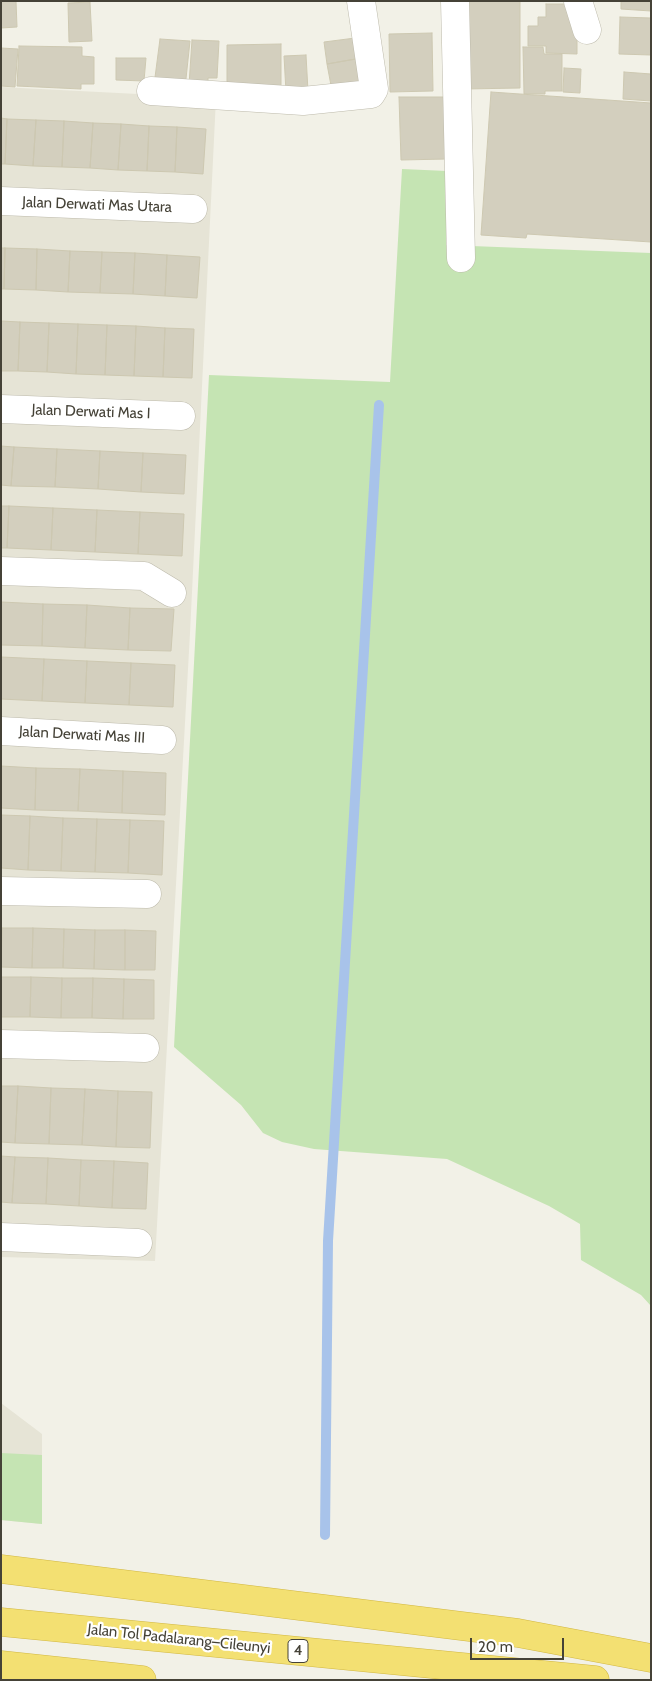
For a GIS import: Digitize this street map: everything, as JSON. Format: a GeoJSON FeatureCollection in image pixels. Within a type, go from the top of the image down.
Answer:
{"type":"FeatureCollection","features":[{"type":"Feature","properties":{"kind":"highway"},"geometry":{"type":"LineString","coordinates":[[1,1568],[518,1633],[651,1658]]}},
{"type":"Feature","properties":{"kind":"highway","name":"Jalan Tol Padalarang–Cileunyi"},"geometry":{"type":"LineString","coordinates":[[1,1622],[595,1680]]}},
{"type":"Feature","properties":{"kind":"highway"},"geometry":{"type":"LineString","coordinates":[[1,1665],[142,1680]]}},
{"type":"Feature","properties":{"kind":"street"},"geometry":{"type":"LineString","coordinates":[[151,91],[303,101],[371,94],[374,88],[361,1]]}},
{"type":"Feature","properties":{"kind":"street"},"geometry":{"type":"LineString","coordinates":[[455,1],[461,258]]}},
{"type":"Feature","properties":{"kind":"street"},"geometry":{"type":"LineString","coordinates":[[578,1],[587,30]]}},
{"type":"Feature","properties":{"kind":"street","name":"Jalan Derwati Mas Utara"},"geometry":{"type":"LineString","coordinates":[[1,201],[193,209]]}},
{"type":"Feature","properties":{"kind":"street","name":"Jalan Derwati Mas I"},"geometry":{"type":"LineString","coordinates":[[1,409],[181,416]]}},
{"type":"Feature","properties":{"kind":"street"},"geometry":{"type":"LineString","coordinates":[[1,571],[144,576],[172,594]]}},
{"type":"Feature","properties":{"kind":"street","name":"Jalan Derwati Mas III"},"geometry":{"type":"LineString","coordinates":[[1,731],[162,740]]}},
{"type":"Feature","properties":{"kind":"street"},"geometry":{"type":"LineString","coordinates":[[1,891],[147,894]]}},
{"type":"Feature","properties":{"kind":"street"},"geometry":{"type":"LineString","coordinates":[[1,1044],[145,1048]]}},
{"type":"Feature","properties":{"kind":"street"},"geometry":{"type":"LineString","coordinates":[[1,1237],[138,1244]]}},
{"type":"Feature","properties":{"kind":"shaded area"},"geometry":{"type":"Polygon","coordinates":[[[1,87],[216,98],[190,633],[155,1261],[1,1257],[1,87]]]}},
{"type":"Feature","properties":{"kind":"shaded area"},"geometry":{"type":"Polygon","coordinates":[[[1,1403],[42,1434],[42,1524],[1,1520],[1,1403]]]}},
{"type":"Feature","properties":{"kind":"green space"},"geometry":{"type":"Polygon","coordinates":[[[402,169],[447,171],[446,245],[651,253],[651,1306],[641,1295],[581,1260],[580,1224],[549,1206],[447,1159],[314,1149],[282,1142],[263,1133],[241,1105],[174,1047],[209,375],[390,382],[402,169]]]}},
{"type":"Feature","properties":{"kind":"green space"},"geometry":{"type":"Polygon","coordinates":[[[1,1453],[42,1455],[42,1524],[1,1520],[1,1453]]]}},
{"type":"Feature","properties":{"kind":"building"},"geometry":{"type":"Polygon","coordinates":[[[1,1],[16,1],[17,27],[1,28],[1,1]]]}},
{"type":"Feature","properties":{"kind":"building"},"geometry":{"type":"Polygon","coordinates":[[[463,1],[520,1],[520,88],[465,89],[463,1]]]}},
{"type":"Feature","properties":{"kind":"building"},"geometry":{"type":"Polygon","coordinates":[[[621,1],[651,1],[651,11],[621,9],[621,1]]]}},
{"type":"Feature","properties":{"kind":"building"},"geometry":{"type":"Polygon","coordinates":[[[90,2],[92,41],[69,42],[68,3],[90,2]]]}},
{"type":"Feature","properties":{"kind":"building"},"geometry":{"type":"Polygon","coordinates":[[[546,4],[572,4],[577,17],[577,54],[546,53],[546,46],[528,46],[528,26],[538,26],[538,17],[546,17],[546,4]]]}},
{"type":"Feature","properties":{"kind":"building"},"geometry":{"type":"Polygon","coordinates":[[[620,17],[651,18],[651,55],[619,54],[620,17]]]}},
{"type":"Feature","properties":{"kind":"building"},"geometry":{"type":"Polygon","coordinates":[[[432,33],[433,91],[390,92],[389,34],[432,33]]]}},
{"type":"Feature","properties":{"kind":"building"},"geometry":{"type":"Polygon","coordinates":[[[363,37],[367,57],[327,64],[324,42],[363,37]]]}},
{"type":"Feature","properties":{"kind":"building"},"geometry":{"type":"Polygon","coordinates":[[[160,39],[190,41],[185,88],[154,85],[160,39]]]}},
{"type":"Feature","properties":{"kind":"building"},"geometry":{"type":"Polygon","coordinates":[[[192,40],[219,41],[217,78],[208,78],[208,86],[189,85],[192,40]]]}},
{"type":"Feature","properties":{"kind":"building"},"geometry":{"type":"Polygon","coordinates":[[[281,44],[281,88],[227,89],[227,45],[281,44]]]}},
{"type":"Feature","properties":{"kind":"building"},"geometry":{"type":"Polygon","coordinates":[[[19,46],[82,47],[82,56],[94,57],[94,84],[81,84],[81,89],[17,86],[19,46]]]}},
{"type":"Feature","properties":{"kind":"building"},"geometry":{"type":"Polygon","coordinates":[[[523,47],[543,47],[544,54],[562,54],[562,91],[545,91],[545,94],[524,94],[523,47]]]}},
{"type":"Feature","properties":{"kind":"building"},"geometry":{"type":"Polygon","coordinates":[[[1,48],[18,49],[15,87],[1,86],[1,48]]]}},
{"type":"Feature","properties":{"kind":"building"},"geometry":{"type":"Polygon","coordinates":[[[306,55],[308,91],[286,92],[284,56],[306,55]]]}},
{"type":"Feature","properties":{"kind":"building"},"geometry":{"type":"Polygon","coordinates":[[[367,57],[372,90],[333,96],[327,64],[367,57]]]}},
{"type":"Feature","properties":{"kind":"building"},"geometry":{"type":"Polygon","coordinates":[[[116,58],[146,58],[144,81],[116,80],[116,58]]]}},
{"type":"Feature","properties":{"kind":"building"},"geometry":{"type":"Polygon","coordinates":[[[564,68],[581,69],[580,93],[563,92],[564,68]]]}},
{"type":"Feature","properties":{"kind":"building"},"geometry":{"type":"Polygon","coordinates":[[[624,72],[651,74],[651,101],[623,99],[624,72]]]}},
{"type":"Feature","properties":{"kind":"building"},"geometry":{"type":"Polygon","coordinates":[[[491,92],[651,103],[651,242],[527,234],[526,238],[481,235],[491,92]]]}},
{"type":"Feature","properties":{"kind":"building"},"geometry":{"type":"Polygon","coordinates":[[[399,97],[445,97],[447,159],[401,160],[399,97]]]}},
{"type":"Feature","properties":{"kind":"building"},"geometry":{"type":"Polygon","coordinates":[[[1,118],[7,119],[5,164],[1,164],[1,118]]]}},
{"type":"Feature","properties":{"kind":"building"},"geometry":{"type":"Polygon","coordinates":[[[7,119],[36,120],[33,166],[5,164],[7,119]]]}},
{"type":"Feature","properties":{"kind":"building"},"geometry":{"type":"Polygon","coordinates":[[[36,120],[64,121],[62,167],[33,166],[36,120]]]}},
{"type":"Feature","properties":{"kind":"building"},"geometry":{"type":"Polygon","coordinates":[[[64,121],[93,123],[90,168],[62,167],[64,121]]]}},
{"type":"Feature","properties":{"kind":"building"},"geometry":{"type":"Polygon","coordinates":[[[93,123],[121,124],[118,170],[90,168],[93,123]]]}},
{"type":"Feature","properties":{"kind":"building"},"geometry":{"type":"Polygon","coordinates":[[[121,124],[149,126],[147,171],[118,170],[121,124]]]}},
{"type":"Feature","properties":{"kind":"building"},"geometry":{"type":"Polygon","coordinates":[[[149,126],[177,127],[175,172],[147,171],[149,126]]]}},
{"type":"Feature","properties":{"kind":"building"},"geometry":{"type":"Polygon","coordinates":[[[177,127],[206,129],[203,174],[175,172],[177,127]]]}},
{"type":"Feature","properties":{"kind":"building"},"geometry":{"type":"Polygon","coordinates":[[[1,248],[5,248],[4,289],[1,289],[1,248]]]}},
{"type":"Feature","properties":{"kind":"building"},"geometry":{"type":"Polygon","coordinates":[[[5,248],[37,249],[36,290],[4,289],[5,248]]]}},
{"type":"Feature","properties":{"kind":"building"},"geometry":{"type":"Polygon","coordinates":[[[37,249],[70,251],[68,292],[36,290],[37,249]]]}},
{"type":"Feature","properties":{"kind":"building"},"geometry":{"type":"Polygon","coordinates":[[[70,251],[102,252],[100,293],[68,292],[70,251]]]}},
{"type":"Feature","properties":{"kind":"building"},"geometry":{"type":"Polygon","coordinates":[[[102,252],[135,253],[133,294],[100,293],[102,252]]]}},
{"type":"Feature","properties":{"kind":"building"},"geometry":{"type":"Polygon","coordinates":[[[135,253],[167,255],[165,296],[133,294],[135,253]]]}},
{"type":"Feature","properties":{"kind":"building"},"geometry":{"type":"Polygon","coordinates":[[[167,255],[200,257],[197,298],[165,296],[167,255]]]}},
{"type":"Feature","properties":{"kind":"building"},"geometry":{"type":"Polygon","coordinates":[[[1,321],[20,322],[18,371],[1,371],[1,321]]]}},
{"type":"Feature","properties":{"kind":"building"},"geometry":{"type":"Polygon","coordinates":[[[20,322],[49,323],[47,372],[18,371],[20,322]]]}},
{"type":"Feature","properties":{"kind":"building"},"geometry":{"type":"Polygon","coordinates":[[[49,323],[78,324],[76,374],[47,372],[49,323]]]}},
{"type":"Feature","properties":{"kind":"building"},"geometry":{"type":"Polygon","coordinates":[[[78,324],[107,325],[105,375],[76,374],[78,324]]]}},
{"type":"Feature","properties":{"kind":"building"},"geometry":{"type":"Polygon","coordinates":[[[107,325],[136,326],[134,376],[105,375],[107,325]]]}},
{"type":"Feature","properties":{"kind":"building"},"geometry":{"type":"Polygon","coordinates":[[[136,326],[165,328],[163,377],[134,376],[136,326]]]}},
{"type":"Feature","properties":{"kind":"building"},"geometry":{"type":"Polygon","coordinates":[[[165,328],[194,329],[192,378],[163,377],[165,328]]]}},
{"type":"Feature","properties":{"kind":"building"},"geometry":{"type":"Polygon","coordinates":[[[1,446],[14,447],[11,486],[1,485],[1,446]]]}},
{"type":"Feature","properties":{"kind":"building"},"geometry":{"type":"Polygon","coordinates":[[[14,447],[57,449],[55,487],[11,486],[14,447]]]}},
{"type":"Feature","properties":{"kind":"building"},"geometry":{"type":"Polygon","coordinates":[[[57,449],[100,451],[98,489],[55,487],[57,449]]]}},
{"type":"Feature","properties":{"kind":"building"},"geometry":{"type":"Polygon","coordinates":[[[100,451],[143,453],[141,492],[98,489],[100,451]]]}},
{"type":"Feature","properties":{"kind":"building"},"geometry":{"type":"Polygon","coordinates":[[[143,453],[186,455],[184,494],[141,492],[143,453]]]}},
{"type":"Feature","properties":{"kind":"building"},"geometry":{"type":"Polygon","coordinates":[[[1,506],[9,506],[7,548],[1,548],[1,506]]]}},
{"type":"Feature","properties":{"kind":"building"},"geometry":{"type":"Polygon","coordinates":[[[9,506],[53,508],[51,550],[7,548],[9,506]]]}},
{"type":"Feature","properties":{"kind":"building"},"geometry":{"type":"Polygon","coordinates":[[[53,508],[97,510],[95,552],[51,550],[53,508]]]}},
{"type":"Feature","properties":{"kind":"building"},"geometry":{"type":"Polygon","coordinates":[[[97,510],[140,512],[138,554],[95,552],[97,510]]]}},
{"type":"Feature","properties":{"kind":"building"},"geometry":{"type":"Polygon","coordinates":[[[140,512],[184,514],[182,556],[138,554],[140,512]]]}},
{"type":"Feature","properties":{"kind":"building"},"geometry":{"type":"Polygon","coordinates":[[[1,602],[43,604],[42,646],[1,645],[1,602]]]}},
{"type":"Feature","properties":{"kind":"building"},"geometry":{"type":"Polygon","coordinates":[[[43,604],[87,605],[85,648],[42,646],[43,604]]]}},
{"type":"Feature","properties":{"kind":"building"},"geometry":{"type":"Polygon","coordinates":[[[87,605],[130,608],[128,650],[85,648],[87,605]]]}},
{"type":"Feature","properties":{"kind":"building"},"geometry":{"type":"Polygon","coordinates":[[[130,608],[174,609],[171,651],[128,650],[130,608]]]}},
{"type":"Feature","properties":{"kind":"building"},"geometry":{"type":"Polygon","coordinates":[[[1,657],[44,659],[42,701],[1,699],[1,657]]]}},
{"type":"Feature","properties":{"kind":"building"},"geometry":{"type":"Polygon","coordinates":[[[44,659],[87,661],[85,703],[42,701],[44,659]]]}},
{"type":"Feature","properties":{"kind":"building"},"geometry":{"type":"Polygon","coordinates":[[[87,661],[131,663],[129,705],[85,703],[87,661]]]}},
{"type":"Feature","properties":{"kind":"building"},"geometry":{"type":"Polygon","coordinates":[[[131,663],[175,665],[173,707],[129,705],[131,663]]]}},
{"type":"Feature","properties":{"kind":"building"},"geometry":{"type":"Polygon","coordinates":[[[1,766],[36,768],[35,810],[1,808],[1,766]]]}},
{"type":"Feature","properties":{"kind":"building"},"geometry":{"type":"Polygon","coordinates":[[[36,768],[80,769],[78,811],[35,810],[36,768]]]}},
{"type":"Feature","properties":{"kind":"building"},"geometry":{"type":"Polygon","coordinates":[[[80,769],[123,771],[122,813],[78,811],[80,769]]]}},
{"type":"Feature","properties":{"kind":"building"},"geometry":{"type":"Polygon","coordinates":[[[123,771],[166,773],[165,815],[122,813],[123,771]]]}},
{"type":"Feature","properties":{"kind":"building"},"geometry":{"type":"Polygon","coordinates":[[[1,815],[30,816],[28,870],[1,868],[1,815]]]}},
{"type":"Feature","properties":{"kind":"building"},"geometry":{"type":"Polygon","coordinates":[[[30,816],[63,818],[61,871],[28,870],[30,816]]]}},
{"type":"Feature","properties":{"kind":"building"},"geometry":{"type":"Polygon","coordinates":[[[63,818],[97,819],[95,872],[61,871],[63,818]]]}},
{"type":"Feature","properties":{"kind":"building"},"geometry":{"type":"Polygon","coordinates":[[[97,819],[130,820],[128,873],[95,872],[97,819]]]}},
{"type":"Feature","properties":{"kind":"building"},"geometry":{"type":"Polygon","coordinates":[[[130,820],[164,821],[162,875],[128,873],[130,820]]]}},
{"type":"Feature","properties":{"kind":"building"},"geometry":{"type":"Polygon","coordinates":[[[2,928],[33,928],[32,968],[1,967],[2,928]]]}},
{"type":"Feature","properties":{"kind":"building"},"geometry":{"type":"Polygon","coordinates":[[[33,928],[64,929],[63,968],[32,968],[33,928]]]}},
{"type":"Feature","properties":{"kind":"building"},"geometry":{"type":"Polygon","coordinates":[[[64,929],[95,930],[94,969],[63,968],[64,929]]]}},
{"type":"Feature","properties":{"kind":"building"},"geometry":{"type":"Polygon","coordinates":[[[95,930],[125,930],[125,970],[94,969],[95,930]]]}},
{"type":"Feature","properties":{"kind":"building"},"geometry":{"type":"Polygon","coordinates":[[[125,930],[156,931],[155,970],[125,970],[125,930]]]}},
{"type":"Feature","properties":{"kind":"building"},"geometry":{"type":"Polygon","coordinates":[[[1,977],[31,977],[30,1017],[1,1017],[1,977]]]}},
{"type":"Feature","properties":{"kind":"building"},"geometry":{"type":"Polygon","coordinates":[[[31,977],[62,978],[61,1018],[30,1017],[31,977]]]}},
{"type":"Feature","properties":{"kind":"building"},"geometry":{"type":"Polygon","coordinates":[[[62,978],[93,978],[92,1018],[61,1018],[62,978]]]}},
{"type":"Feature","properties":{"kind":"building"},"geometry":{"type":"Polygon","coordinates":[[[93,978],[124,979],[123,1019],[92,1018],[93,978]]]}},
{"type":"Feature","properties":{"kind":"building"},"geometry":{"type":"Polygon","coordinates":[[[124,979],[154,980],[154,1019],[123,1019],[124,979]]]}},
{"type":"Feature","properties":{"kind":"building"},"geometry":{"type":"Polygon","coordinates":[[[1,1086],[18,1086],[15,1143],[1,1142],[1,1086]]]}},
{"type":"Feature","properties":{"kind":"building"},"geometry":{"type":"Polygon","coordinates":[[[18,1086],[51,1088],[49,1144],[15,1143],[18,1086]]]}},
{"type":"Feature","properties":{"kind":"building"},"geometry":{"type":"Polygon","coordinates":[[[51,1088],[85,1089],[82,1145],[49,1144],[51,1088]]]}},
{"type":"Feature","properties":{"kind":"building"},"geometry":{"type":"Polygon","coordinates":[[[85,1089],[118,1091],[116,1147],[82,1145],[85,1089]]]}},
{"type":"Feature","properties":{"kind":"building"},"geometry":{"type":"Polygon","coordinates":[[[118,1091],[152,1092],[150,1148],[116,1147],[118,1091]]]}},
{"type":"Feature","properties":{"kind":"building"},"geometry":{"type":"Polygon","coordinates":[[[1,1156],[15,1157],[12,1203],[1,1202],[1,1156]]]}},
{"type":"Feature","properties":{"kind":"building"},"geometry":{"type":"Polygon","coordinates":[[[15,1157],[48,1158],[46,1204],[12,1203],[15,1157]]]}},
{"type":"Feature","properties":{"kind":"building"},"geometry":{"type":"Polygon","coordinates":[[[48,1158],[81,1160],[79,1206],[46,1204],[48,1158]]]}},
{"type":"Feature","properties":{"kind":"building"},"geometry":{"type":"Polygon","coordinates":[[[81,1160],[114,1161],[112,1208],[79,1206],[81,1160]]]}},
{"type":"Feature","properties":{"kind":"building"},"geometry":{"type":"Polygon","coordinates":[[[114,1161],[148,1163],[146,1209],[112,1208],[114,1161]]]}},
{"type":"Feature","properties":{"kind":"waterway"},"geometry":{"type":"LineString","coordinates":[[325,1535],[328,1241],[379,405]]}}]}
